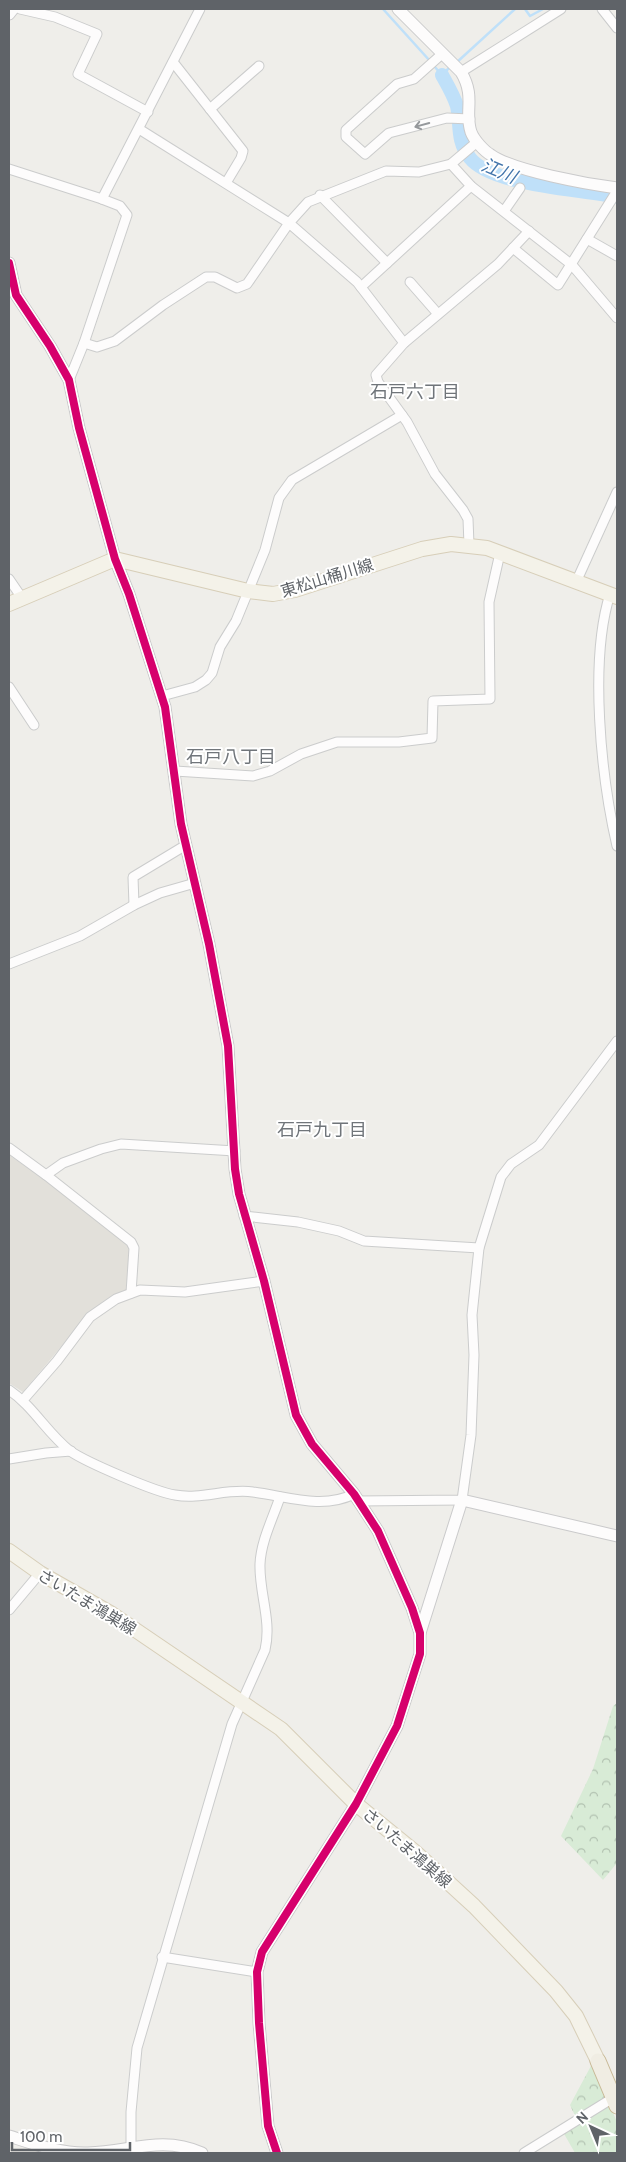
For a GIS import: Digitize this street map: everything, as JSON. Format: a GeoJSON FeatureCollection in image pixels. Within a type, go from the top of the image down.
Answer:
{"type":"FeatureCollection","features":[{"type":"Feature","properties":{"kind":"highway"},"geometry":{"type":"LineString","coordinates":[[598,2060],[617,2079]]}},
{"type":"Feature","properties":{"kind":"highway"},"geometry":{"type":"LineString","coordinates":[[598,2060],[615,2102]]}},
{"type":"Feature","properties":{"kind":"main road","name":"東松山桶川線"},"geometry":{"type":"LineString","coordinates":[[115,559],[248,591],[273,594],[295,590],[422,548],[451,544],[469,545],[500,553],[614,595]]}},
{"type":"Feature","properties":{"kind":"main road"},"geometry":{"type":"LineString","coordinates":[[9,604],[115,559]]}},
{"type":"Feature","properties":{"kind":"main road","name":"さいたま鴻巣線"},"geometry":{"type":"LineString","coordinates":[[9,1551],[40,1573],[112,1614],[281,1729],[356,1804],[415,1852],[474,1906],[556,1991],[576,2016],[598,2060]]}},
{"type":"Feature","properties":{"kind":"street"},"geometry":{"type":"LineString","coordinates":[[9,14],[14,9]]}},
{"type":"Feature","properties":{"kind":"street"},"geometry":{"type":"LineString","coordinates":[[20,9],[55,17],[97,34],[78,74],[148,112]]}},
{"type":"Feature","properties":{"kind":"street"},"geometry":{"type":"LineString","coordinates":[[102,199],[200,9]]}},
{"type":"Feature","properties":{"kind":"street"},"geometry":{"type":"LineString","coordinates":[[398,9],[461,72],[466,81],[471,99],[471,132],[477,142],[490,155],[506,163],[617,190],[558,286],[512,248]]}},
{"type":"Feature","properties":{"kind":"street"},"geometry":{"type":"LineString","coordinates":[[461,72],[561,9]]}},
{"type":"Feature","properties":{"kind":"street"},"geometry":{"type":"LineString","coordinates":[[602,9],[617,28]]}},
{"type":"Feature","properties":{"kind":"street"},"geometry":{"type":"LineString","coordinates":[[442,54],[414,79],[397,84],[346,130],[346,137],[365,154],[389,134],[447,118],[470,119]]}},
{"type":"Feature","properties":{"kind":"street"},"geometry":{"type":"LineString","coordinates":[[173,62],[243,151],[241,158],[226,183]]}},
{"type":"Feature","properties":{"kind":"street"},"geometry":{"type":"LineString","coordinates":[[210,109],[259,66]]}},
{"type":"Feature","properties":{"kind":"street"},"geometry":{"type":"LineString","coordinates":[[139,128],[289,223],[361,287],[404,343]]}},
{"type":"Feature","properties":{"kind":"street"},"geometry":{"type":"LineString","coordinates":[[84,343],[97,347],[115,341],[163,305],[206,277],[215,277],[237,288],[246,284],[289,223],[308,202],[320,195],[386,171],[419,172],[451,164],[477,142]]}},
{"type":"Feature","properties":{"kind":"street"},"geometry":{"type":"LineString","coordinates":[[451,164],[471,186],[530,230],[572,265],[617,318]]}},
{"type":"Feature","properties":{"kind":"street"},"geometry":{"type":"LineString","coordinates":[[9,169],[120,206],[127,215],[84,343],[69,380]]}},
{"type":"Feature","properties":{"kind":"street"},"geometry":{"type":"LineString","coordinates":[[361,287],[471,186]]}},
{"type":"Feature","properties":{"kind":"street"},"geometry":{"type":"LineString","coordinates":[[504,211],[520,188]]}},
{"type":"Feature","properties":{"kind":"street"},"geometry":{"type":"LineString","coordinates":[[320,195],[388,263]]}},
{"type":"Feature","properties":{"kind":"street"},"geometry":{"type":"LineString","coordinates":[[469,545],[468,519],[435,474],[402,415],[378,382],[376,375],[404,343],[498,264],[530,230]]}},
{"type":"Feature","properties":{"kind":"street"},"geometry":{"type":"LineString","coordinates":[[587,239],[617,256]]}},
{"type":"Feature","properties":{"kind":"street"},"geometry":{"type":"LineString","coordinates":[[9,263],[12,299],[50,346],[69,380],[79,428],[115,559],[130,594],[162,696],[181,824],[228,1046],[235,1168],[244,1216],[264,1281],[296,1415],[312,1444],[356,1498],[378,1531],[412,1608],[420,1633]]}},
{"type":"Feature","properties":{"kind":"street"},"geometry":{"type":"LineString","coordinates":[[410,282],[438,314]]}},
{"type":"Feature","properties":{"kind":"street"},"geometry":{"type":"LineString","coordinates":[[162,696],[194,687],[206,680],[212,673],[220,648],[236,621],[265,550],[279,498],[292,480],[402,415]]}},
{"type":"Feature","properties":{"kind":"street"},"geometry":{"type":"LineString","coordinates":[[577,580],[617,492]]}},
{"type":"Feature","properties":{"kind":"street"},"geometry":{"type":"LineString","coordinates":[[174,771],[254,776],[270,771],[301,754],[337,742],[399,742],[432,738],[433,701],[490,699],[489,602],[500,553]]}},
{"type":"Feature","properties":{"kind":"street"},"geometry":{"type":"LineString","coordinates":[[9,579],[22,598]]}},
{"type":"Feature","properties":{"kind":"street"},"geometry":{"type":"LineString","coordinates":[[614,595],[605,610],[600,670],[600,712],[611,819],[617,846]]}},
{"type":"Feature","properties":{"kind":"street"},"geometry":{"type":"LineString","coordinates":[[9,687],[34,725]]}},
{"type":"Feature","properties":{"kind":"street"},"geometry":{"type":"LineString","coordinates":[[134,905],[133,877],[186,845]]}},
{"type":"Feature","properties":{"kind":"street"},"geometry":{"type":"LineString","coordinates":[[9,964],[80,936],[134,905],[160,893],[195,883]]}},
{"type":"Feature","properties":{"kind":"street"},"geometry":{"type":"LineString","coordinates":[[277,2153],[268,2126],[259,2023],[257,1972],[262,1952],[356,1804],[397,1726],[420,1654],[420,1633],[462,1500],[471,1435],[474,1355],[472,1315],[479,1248],[501,1177],[512,1164],[539,1145],[617,1041]]}},
{"type":"Feature","properties":{"kind":"street"},"geometry":{"type":"LineString","coordinates":[[46,1175],[63,1163],[121,1144],[235,1150]]}},
{"type":"Feature","properties":{"kind":"street"},"geometry":{"type":"LineString","coordinates":[[9,1148],[131,1242],[134,1248],[131,1293]]}},
{"type":"Feature","properties":{"kind":"street"},"geometry":{"type":"LineString","coordinates":[[244,1216],[298,1222],[338,1231],[364,1241],[479,1248]]}},
{"type":"Feature","properties":{"kind":"street"},"geometry":{"type":"LineString","coordinates":[[22,1400],[57,1361],[90,1316],[116,1299],[140,1290],[186,1292],[264,1281]]}},
{"type":"Feature","properties":{"kind":"street"},"geometry":{"type":"LineString","coordinates":[[9,1390],[22,1400],[42,1424],[71,1451],[154,1489],[174,1495],[194,1497],[244,1490],[327,1503],[356,1498],[462,1500],[617,1536]]}},
{"type":"Feature","properties":{"kind":"street"},"geometry":{"type":"LineString","coordinates":[[9,1460],[46,1453],[71,1451]]}},
{"type":"Feature","properties":{"kind":"street"},"geometry":{"type":"LineString","coordinates":[[131,2148],[132,2102],[138,2048],[162,1957],[232,1724],[265,1650],[268,1637],[260,1565],[263,1547],[280,1497]]}},
{"type":"Feature","properties":{"kind":"street"},"geometry":{"type":"LineString","coordinates":[[9,1610],[40,1573]]}},
{"type":"Feature","properties":{"kind":"street"},"geometry":{"type":"LineString","coordinates":[[162,1957],[257,1972]]}},
{"type":"Feature","properties":{"kind":"street"},"geometry":{"type":"LineString","coordinates":[[524,2153],[615,2102]]}},
{"type":"Feature","properties":{"kind":"street"},"geometry":{"type":"LineString","coordinates":[[9,2136],[52,2149],[88,2153],[131,2148],[147,2149],[174,2144],[202,2153]]}},
{"type":"Feature","properties":{"kind":"shaded area"},"geometry":{"type":"Polygon","coordinates":[[[9,1155],[46,1181],[130,1247],[127,1289],[86,1317],[23,1392],[9,1383],[9,1155]]]}},
{"type":"Feature","properties":{"kind":"green space"},"geometry":{"type":"Polygon","coordinates":[[[617,1703],[617,1863],[603,1880],[561,1836],[593,1769],[613,1706],[617,1703]]]}},
{"type":"Feature","properties":{"kind":"green space"},"geometry":{"type":"Polygon","coordinates":[[[592,2064],[617,2122],[617,2153],[575,2153],[563,2132],[578,2122],[570,2105],[592,2064]]]}},
{"type":"Feature","properties":{"kind":"waterway"},"geometry":{"type":"LineString","coordinates":[[383,9],[430,61]]}},
{"type":"Feature","properties":{"kind":"waterway"},"geometry":{"type":"LineString","coordinates":[[456,63],[515,9]]}},
{"type":"Feature","properties":{"kind":"waterway"},"geometry":{"type":"LineString","coordinates":[[525,9],[530,16],[543,9]]}},
{"type":"Feature","properties":{"kind":"waterway","name":"江川"},"geometry":{"type":"LineString","coordinates":[[434,66],[442,75],[451,66]]}},
{"type":"Feature","properties":{"kind":"waterway","name":"江川"},"geometry":{"type":"LineString","coordinates":[[442,75],[457,106],[463,145],[470,158],[481,167],[497,175],[517,181],[617,197]]}},
{"type":"Feature","properties":{"kind":"cycle path"},"geometry":{"type":"LineString","coordinates":[[9,263],[16,295],[50,346],[69,380],[79,428],[115,559],[129,594],[165,707],[181,824],[209,944],[228,1046],[235,1169],[239,1194],[264,1281],[296,1415],[312,1444],[354,1494],[378,1531],[412,1608],[420,1633],[420,1654],[397,1726],[356,1804],[262,1952],[257,1972],[259,2023],[268,2126],[277,2153]]}},
{"type":"Feature","properties":{"kind":"district","name":"石戸六丁目"},"geometry":{"type":"Point","coordinates":[415,392]}},
{"type":"Feature","properties":{"kind":"district","name":"石戸八丁目"},"geometry":{"type":"Point","coordinates":[231,757]}},
{"type":"Feature","properties":{"kind":"district","name":"石戸九丁目"},"geometry":{"type":"Point","coordinates":[322,1130]}}]}
